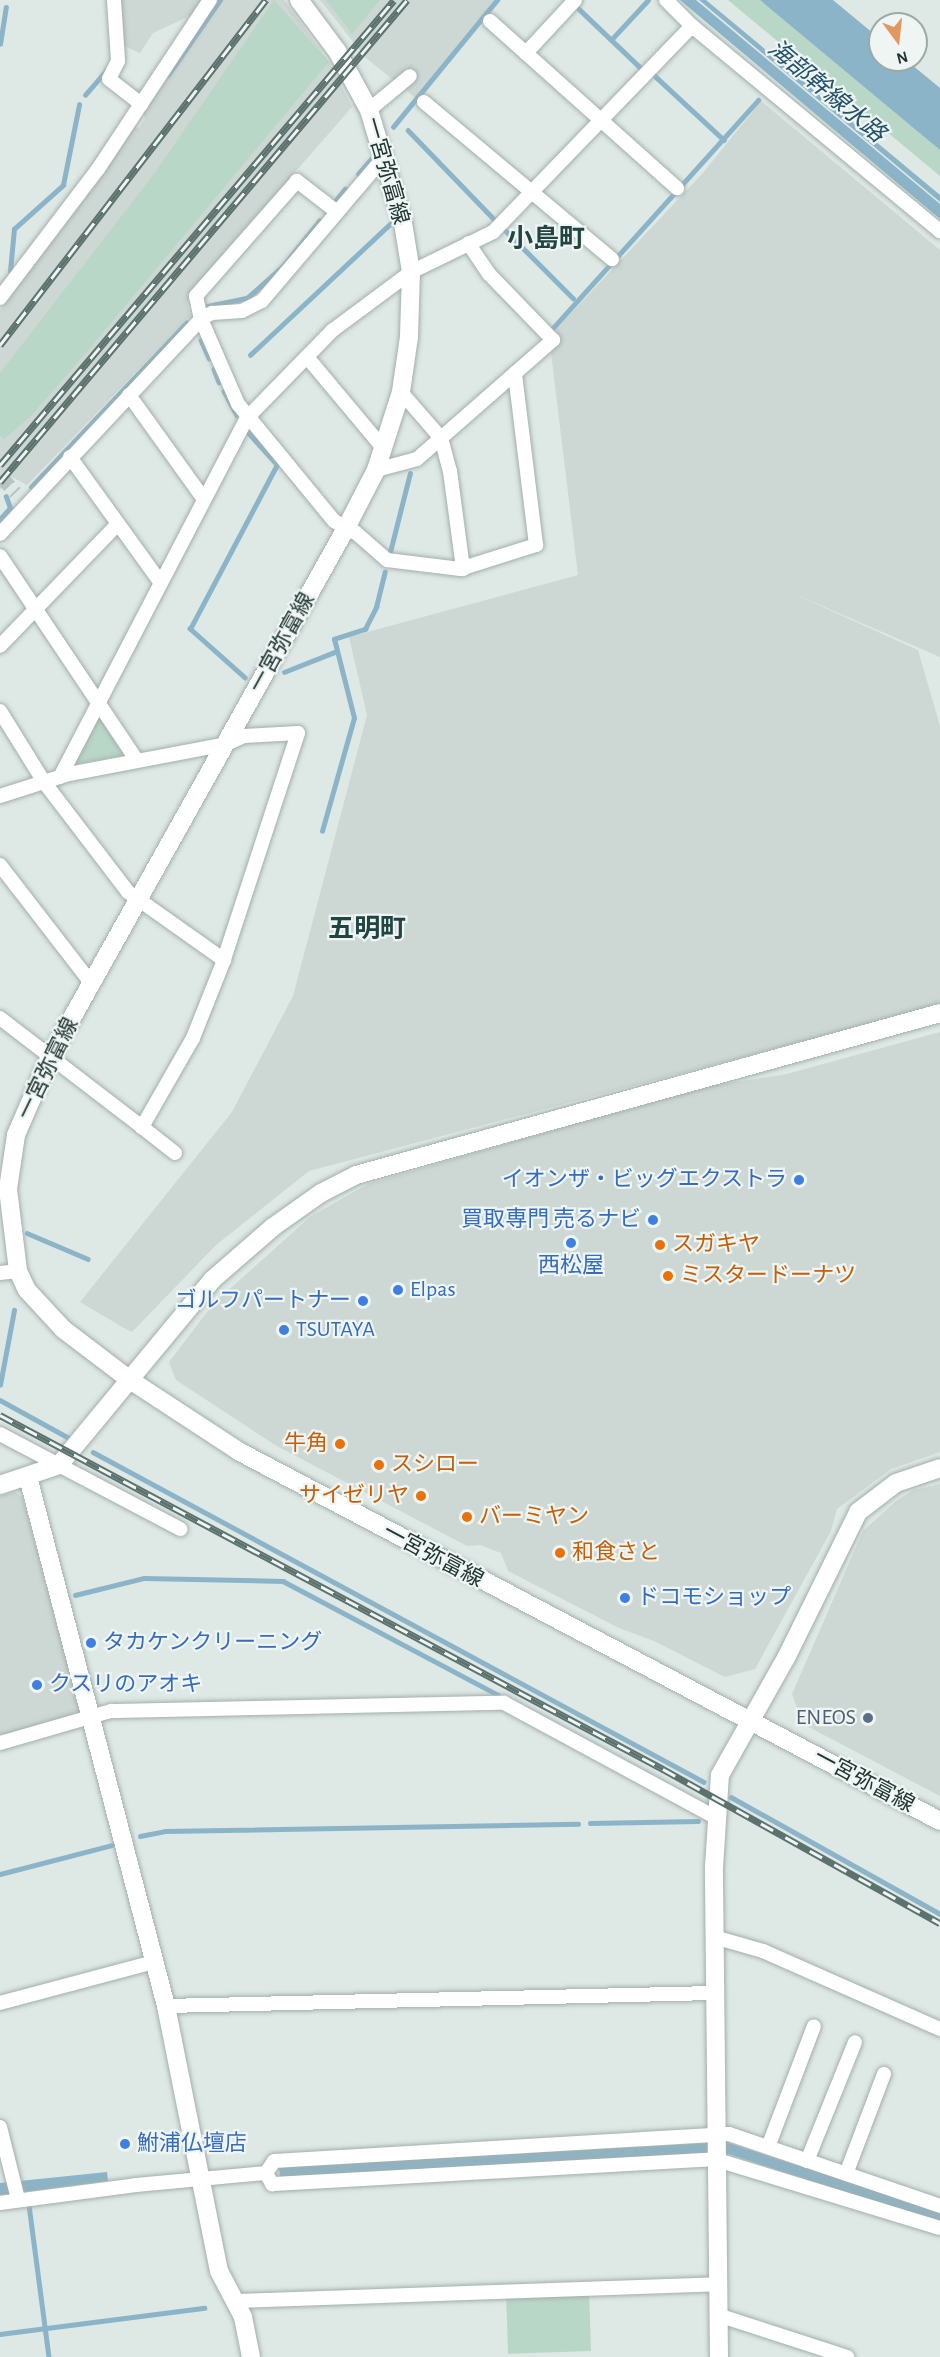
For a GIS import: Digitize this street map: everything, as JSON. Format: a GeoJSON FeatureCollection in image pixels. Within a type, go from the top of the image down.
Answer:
{"type":"FeatureCollection","features":[{"type":"Feature","properties":{"kind":"street"},"geometry":{"type":"LineString","coordinates":[[114,0],[118,61],[109,79],[141,104]]}},
{"type":"Feature","properties":{"kind":"street"},"geometry":{"type":"LineString","coordinates":[[0,298],[141,104],[210,0]]}},
{"type":"Feature","properties":{"kind":"street","name":"一宮弥富線"},"geometry":{"type":"LineString","coordinates":[[299,0],[337,51],[369,110],[385,156],[411,272],[409,337],[401,392],[376,470],[345,530],[141,899],[49,1059],[15,1146],[8,1189],[9,1272],[63,1329],[130,1380],[240,1452],[940,1821]]}},
{"type":"Feature","properties":{"kind":"street"},"geometry":{"type":"LineString","coordinates":[[526,53],[575,0]]}},
{"type":"Feature","properties":{"kind":"street"},"geometry":{"type":"LineString","coordinates":[[666,0],[692,26],[940,231]]}},
{"type":"Feature","properties":{"kind":"street"},"geometry":{"type":"LineString","coordinates":[[490,21],[677,188]]}},
{"type":"Feature","properties":{"kind":"street"},"geometry":{"type":"LineString","coordinates":[[60,777],[203,498],[248,418],[333,330],[411,272],[493,232],[692,26]]}},
{"type":"Feature","properties":{"kind":"street"},"geometry":{"type":"LineString","coordinates":[[369,110],[410,76]]}},
{"type":"Feature","properties":{"kind":"street"},"geometry":{"type":"LineString","coordinates":[[423,102],[612,259]]}},
{"type":"Feature","properties":{"kind":"street"},"geometry":{"type":"LineString","coordinates":[[0,534],[201,319],[212,313],[242,311],[262,301],[385,156]]}},
{"type":"Feature","properties":{"kind":"street"},"geometry":{"type":"LineString","coordinates":[[337,212],[297,181],[196,296],[201,319],[248,418],[345,530],[355,532],[387,560],[463,569],[536,545],[515,373]]}},
{"type":"Feature","properties":{"kind":"street"},"geometry":{"type":"LineString","coordinates":[[376,470],[417,459],[553,340],[489,274],[468,243]]}},
{"type":"Feature","properties":{"kind":"street"},"geometry":{"type":"LineString","coordinates":[[307,357],[383,448]]}},
{"type":"Feature","properties":{"kind":"street"},"geometry":{"type":"LineString","coordinates":[[401,392],[441,438],[450,471],[463,569]]}},
{"type":"Feature","properties":{"kind":"street"},"geometry":{"type":"LineString","coordinates":[[129,395],[203,498]]}},
{"type":"Feature","properties":{"kind":"street"},"geometry":{"type":"LineString","coordinates":[[70,457],[160,582]]}},
{"type":"Feature","properties":{"kind":"street"},"geometry":{"type":"LineString","coordinates":[[16,493],[27,503]]}},
{"type":"Feature","properties":{"kind":"street"},"geometry":{"type":"LineString","coordinates":[[0,646],[118,524]]}},
{"type":"Feature","properties":{"kind":"street"},"geometry":{"type":"LineString","coordinates":[[0,556],[136,759]]}},
{"type":"Feature","properties":{"kind":"street"},"geometry":{"type":"LineString","coordinates":[[0,711],[44,782],[128,892],[141,899],[224,960]]}},
{"type":"Feature","properties":{"kind":"street"},"geometry":{"type":"LineString","coordinates":[[0,796],[60,777],[136,759],[226,744],[244,736],[298,733],[224,960],[194,1038],[142,1127]]}},
{"type":"Feature","properties":{"kind":"street"},"geometry":{"type":"LineString","coordinates":[[0,865],[92,984]]}},
{"type":"Feature","properties":{"kind":"street"},"geometry":{"type":"LineString","coordinates":[[0,1485],[28,1478],[59,1465],[212,1280],[273,1227],[321,1193],[356,1175],[940,1013]]}},
{"type":"Feature","properties":{"kind":"street"},"geometry":{"type":"LineString","coordinates":[[0,1018],[49,1059],[175,1153]]}},
{"type":"Feature","properties":{"kind":"street"},"geometry":{"type":"LineString","coordinates":[[0,1434],[180,1529]]}},
{"type":"Feature","properties":{"kind":"street"},"geometry":{"type":"LineString","coordinates":[[719,2357],[714,2147],[714,1937],[720,1775],[786,1658],[858,1512],[896,1483],[940,1468]]}},
{"type":"Feature","properties":{"kind":"street"},"geometry":{"type":"LineString","coordinates":[[28,1478],[166,2006],[203,2179],[219,2271],[237,2301],[251,2357]]}},
{"type":"Feature","properties":{"kind":"street"},"geometry":{"type":"LineString","coordinates":[[0,1743],[111,1711],[504,1703],[717,1818]]}},
{"type":"Feature","properties":{"kind":"street"},"geometry":{"type":"LineString","coordinates":[[714,1937],[763,1951],[940,2029]]}},
{"type":"Feature","properties":{"kind":"street"},"geometry":{"type":"LineString","coordinates":[[0,2003],[154,1962]]}},
{"type":"Feature","properties":{"kind":"street"},"geometry":{"type":"LineString","coordinates":[[166,2006],[714,1994]]}},
{"type":"Feature","properties":{"kind":"street"},"geometry":{"type":"LineString","coordinates":[[768,2147],[814,2026]]}},
{"type":"Feature","properties":{"kind":"street"},"geometry":{"type":"LineString","coordinates":[[807,2161],[855,2042]]}},
{"type":"Feature","properties":{"kind":"street"},"geometry":{"type":"LineString","coordinates":[[846,2174],[884,2074]]}},
{"type":"Feature","properties":{"kind":"street"},"geometry":{"type":"LineString","coordinates":[[0,2127],[16,2191]]}},
{"type":"Feature","properties":{"kind":"street"},"geometry":{"type":"LineString","coordinates":[[266,2174],[272,2184],[714,2147],[729,2134],[940,2206]]}},
{"type":"Feature","properties":{"kind":"street"},"geometry":{"type":"LineString","coordinates":[[266,2174],[274,2161],[714,2147],[940,2228]]}},
{"type":"Feature","properties":{"kind":"street"},"geometry":{"type":"LineString","coordinates":[[0,2203],[16,2191],[266,2174]]}},
{"type":"Feature","properties":{"kind":"street"},"geometry":{"type":"LineString","coordinates":[[237,2301],[718,2284]]}},
{"type":"Feature","properties":{"kind":"street"},"geometry":{"type":"LineString","coordinates":[[718,2315],[846,2357]]}},
{"type":"Feature","properties":{"kind":"shaded area"},"geometry":{"type":"Polygon","coordinates":[[[118,0],[204,0],[194,14],[153,33],[140,53],[124,46],[118,0]]]}},
{"type":"Feature","properties":{"kind":"shaded area"},"geometry":{"type":"Polygon","coordinates":[[[217,0],[284,0],[329,62],[352,107],[191,291],[187,303],[190,316],[27,485],[12,477],[0,490],[0,310],[135,127],[139,128],[145,119],[142,109],[217,0]]]}},
{"type":"Feature","properties":{"kind":"shaded area"},"geometry":{"type":"Polygon","coordinates":[[[320,0],[501,0],[417,99],[366,58],[320,0]]]}},
{"type":"Feature","properties":{"kind":"shaded area"},"geometry":{"type":"Polygon","coordinates":[[[761,101],[940,250],[940,657],[785,590],[918,650],[940,726],[940,1005],[309,1171],[216,1245],[132,1332],[124,1328],[80,1302],[232,1112],[293,996],[367,715],[349,637],[578,575],[551,353],[556,329],[703,173],[761,101]]]}},
{"type":"Feature","properties":{"kind":"shaded area"},"geometry":{"type":"Polygon","coordinates":[[[940,1032],[940,1452],[891,1469],[837,1509],[831,1531],[755,1669],[725,1677],[654,1641],[619,1628],[508,1571],[501,1553],[480,1545],[467,1546],[275,1445],[176,1380],[169,1362],[214,1303],[310,1217],[368,1184],[698,1088],[787,1074],[940,1032]]]}},
{"type":"Feature","properties":{"kind":"shaded area"},"geometry":{"type":"Polygon","coordinates":[[[940,1484],[940,1796],[803,1724],[792,1694],[863,1531],[896,1501],[914,1490],[940,1484]]]}},
{"type":"Feature","properties":{"kind":"shaded area"},"geometry":{"type":"Polygon","coordinates":[[[15,1492],[23,1498],[80,1712],[76,1719],[0,1738],[0,1496],[15,1492]]]}},
{"type":"Feature","properties":{"kind":"green space"},"geometry":{"type":"Polygon","coordinates":[[[274,0],[329,62],[85,354],[30,417],[4,439],[0,436],[0,373],[154,174],[274,0]]]}},
{"type":"Feature","properties":{"kind":"green space"},"geometry":{"type":"Polygon","coordinates":[[[326,0],[380,0],[352,34],[326,0]]]}},
{"type":"Feature","properties":{"kind":"green space"},"geometry":{"type":"Polygon","coordinates":[[[728,0],[760,0],[822,49],[940,150],[940,176],[728,0]]]}},
{"type":"Feature","properties":{"kind":"green space"},"geometry":{"type":"Polygon","coordinates":[[[101,716],[124,749],[122,756],[71,765],[93,719],[101,716]]]}},
{"type":"Feature","properties":{"kind":"green space"},"geometry":{"type":"Polygon","coordinates":[[[589,2292],[591,2351],[508,2354],[506,2295],[589,2292]]]}},
{"type":"Feature","properties":{"kind":"water"},"geometry":{"type":"Polygon","coordinates":[[[680,0],[696,0],[940,204],[940,219],[680,0]]]}},
{"type":"Feature","properties":{"kind":"water"},"geometry":{"type":"Polygon","coordinates":[[[699,0],[706,0],[940,195],[940,202],[699,0]]]}},
{"type":"Feature","properties":{"kind":"water"},"geometry":{"type":"Polygon","coordinates":[[[760,0],[833,0],[868,29],[868,72],[921,72],[940,88],[940,150],[760,0]]]}},
{"type":"Feature","properties":{"kind":"water"},"geometry":{"type":"Polygon","coordinates":[[[726,2142],[940,2212],[940,2223],[725,2153],[280,2178],[279,2167],[726,2142]]]}},
{"type":"Feature","properties":{"kind":"water"},"geometry":{"type":"Polygon","coordinates":[[[107,2172],[108,2181],[0,2195],[0,2183],[107,2172]]]}},
{"type":"Feature","properties":{"kind":"waterway"},"geometry":{"type":"LineString","coordinates":[[168,75],[220,0]]}},
{"type":"Feature","properties":{"kind":"waterway"},"geometry":{"type":"LineString","coordinates":[[393,127],[497,0]]}},
{"type":"Feature","properties":{"kind":"waterway"},"geometry":{"type":"LineString","coordinates":[[611,40],[648,0]]}},
{"type":"Feature","properties":{"kind":"waterway"},"geometry":{"type":"LineString","coordinates":[[0,44],[6,7]]}},
{"type":"Feature","properties":{"kind":"waterway"},"geometry":{"type":"LineString","coordinates":[[579,9],[641,68]]}},
{"type":"Feature","properties":{"kind":"waterway"},"geometry":{"type":"LineString","coordinates":[[85,95],[107,70]]}},
{"type":"Feature","properties":{"kind":"waterway"},"geometry":{"type":"LineString","coordinates":[[655,76],[724,140]]}},
{"type":"Feature","properties":{"kind":"waterway"},"geometry":{"type":"LineString","coordinates":[[552,329],[758,100]]}},
{"type":"Feature","properties":{"kind":"waterway"},"geometry":{"type":"LineString","coordinates":[[10,271],[14,229],[63,185],[79,105]]}},
{"type":"Feature","properties":{"kind":"waterway"},"geometry":{"type":"LineString","coordinates":[[408,130],[494,219]]}},
{"type":"Feature","properties":{"kind":"waterway"},"geometry":{"type":"LineString","coordinates":[[358,174],[371,159]]}},
{"type":"Feature","properties":{"kind":"waterway"},"geometry":{"type":"LineString","coordinates":[[336,200],[345,189]]}},
{"type":"Feature","properties":{"kind":"waterway"},"geometry":{"type":"LineString","coordinates":[[208,306],[247,298],[283,266],[319,221]]}},
{"type":"Feature","properties":{"kind":"waterway"},"geometry":{"type":"LineString","coordinates":[[250,355],[390,224]]}},
{"type":"Feature","properties":{"kind":"waterway"},"geometry":{"type":"LineString","coordinates":[[506,231],[573,298]]}},
{"type":"Feature","properties":{"kind":"waterway"},"geometry":{"type":"LineString","coordinates":[[31,487],[186,323]]}},
{"type":"Feature","properties":{"kind":"waterway"},"geometry":{"type":"LineString","coordinates":[[201,340],[209,358]]}},
{"type":"Feature","properties":{"kind":"waterway"},"geometry":{"type":"LineString","coordinates":[[214,369],[219,382]]}},
{"type":"Feature","properties":{"kind":"waterway"},"geometry":{"type":"LineString","coordinates":[[224,391],[237,415]]}},
{"type":"Feature","properties":{"kind":"waterway"},"geometry":{"type":"LineString","coordinates":[[245,678],[190,629],[277,465],[248,433]]}},
{"type":"Feature","properties":{"kind":"waterway"},"geometry":{"type":"LineString","coordinates":[[390,552],[410,473]]}},
{"type":"Feature","properties":{"kind":"waterway"},"geometry":{"type":"LineString","coordinates":[[0,519],[10,508],[6,497]]}},
{"type":"Feature","properties":{"kind":"waterway"},"geometry":{"type":"LineString","coordinates":[[322,831],[354,718],[334,639],[365,629],[376,607],[385,572]]}},
{"type":"Feature","properties":{"kind":"waterway"},"geometry":{"type":"LineString","coordinates":[[284,672],[337,651]]}},
{"type":"Feature","properties":{"kind":"waterway"},"geometry":{"type":"LineString","coordinates":[[27,1233],[88,1259]]}},
{"type":"Feature","properties":{"kind":"waterway"},"geometry":{"type":"LineString","coordinates":[[0,1385],[14,1310]]}},
{"type":"Feature","properties":{"kind":"waterway"},"geometry":{"type":"LineString","coordinates":[[0,1400],[71,1439]]}},
{"type":"Feature","properties":{"kind":"waterway"},"geometry":{"type":"LineString","coordinates":[[93,1452],[704,1782]]}},
{"type":"Feature","properties":{"kind":"waterway"},"geometry":{"type":"LineString","coordinates":[[75,1595],[144,1578],[283,1581],[498,1695]]}},
{"type":"Feature","properties":{"kind":"waterway"},"geometry":{"type":"LineString","coordinates":[[731,1797],[940,1914]]}},
{"type":"Feature","properties":{"kind":"waterway"},"geometry":{"type":"LineString","coordinates":[[590,1823],[698,1821]]}},
{"type":"Feature","properties":{"kind":"waterway"},"geometry":{"type":"LineString","coordinates":[[140,1836],[165,1831],[578,1824]]}},
{"type":"Feature","properties":{"kind":"waterway"},"geometry":{"type":"LineString","coordinates":[[0,1874],[112,1845]]}},
{"type":"Feature","properties":{"kind":"waterway"},"geometry":{"type":"LineString","coordinates":[[29,2205],[49,2357]]}},
{"type":"Feature","properties":{"kind":"waterway"},"geometry":{"type":"LineString","coordinates":[[0,2334],[204,2308]]}},
{"type":"Feature","properties":{"kind":"tunnel"},"geometry":{"type":"LineString","coordinates":[[0,476],[16,493]]}},
{"type":"Feature","properties":{"kind":"railway"},"geometry":{"type":"LineString","coordinates":[[0,345],[266,0]]}},
{"type":"Feature","properties":{"kind":"railway"},"geometry":{"type":"LineString","coordinates":[[0,465],[394,0]]}},
{"type":"Feature","properties":{"kind":"railway"},"geometry":{"type":"LineString","coordinates":[[0,482],[407,0]]}},
{"type":"Feature","properties":{"kind":"railway"},"geometry":{"type":"LineString","coordinates":[[0,1415],[663,1769],[940,1923]]}},
{"type":"Feature","properties":{"kind":"place","name":"イオンザ・ビッグエクストラ"},"geometry":{"type":"Point","coordinates":[799,1180]}},
{"type":"Feature","properties":{"kind":"place","name":"買取専門 売るナビ"},"geometry":{"type":"Point","coordinates":[653,1220]}},
{"type":"Feature","properties":{"kind":"place","name":"西松屋"},"geometry":{"type":"Point","coordinates":[571,1243]}},
{"type":"Feature","properties":{"kind":"place","name":"スガキヤ"},"geometry":{"type":"Point","coordinates":[660,1245]}},
{"type":"Feature","properties":{"kind":"place","name":"ミスタードーナツ"},"geometry":{"type":"Point","coordinates":[668,1276]}},
{"type":"Feature","properties":{"kind":"place","name":"Elpas"},"geometry":{"type":"Point","coordinates":[398,1290]}},
{"type":"Feature","properties":{"kind":"place","name":"ゴルフパートナー"},"geometry":{"type":"Point","coordinates":[363,1301]}},
{"type":"Feature","properties":{"kind":"place","name":"TSUTAYA"},"geometry":{"type":"Point","coordinates":[284,1330]}},
{"type":"Feature","properties":{"kind":"place","name":"牛角"},"geometry":{"type":"Point","coordinates":[340,1444]}},
{"type":"Feature","properties":{"kind":"place","name":"スシロー"},"geometry":{"type":"Point","coordinates":[379,1465]}},
{"type":"Feature","properties":{"kind":"place","name":"サイゼリヤ"},"geometry":{"type":"Point","coordinates":[421,1496]}},
{"type":"Feature","properties":{"kind":"place","name":"バーミヤン"},"geometry":{"type":"Point","coordinates":[467,1517]}},
{"type":"Feature","properties":{"kind":"place","name":"和食さと"},"geometry":{"type":"Point","coordinates":[560,1553]}},
{"type":"Feature","properties":{"kind":"place","name":"ドコモショップ"},"geometry":{"type":"Point","coordinates":[625,1598]}},
{"type":"Feature","properties":{"kind":"place","name":"タカケンクリーニング"},"geometry":{"type":"Point","coordinates":[91,1643]}},
{"type":"Feature","properties":{"kind":"place","name":"クスリのアオキ"},"geometry":{"type":"Point","coordinates":[37,1685]}},
{"type":"Feature","properties":{"kind":"place","name":"ENEOS"},"geometry":{"type":"Point","coordinates":[868,1718]}},
{"type":"Feature","properties":{"kind":"place","name":"鮒浦仏壇店"},"geometry":{"type":"Point","coordinates":[125,2144]}},
{"type":"Feature","properties":{"kind":"district","name":"小島町"},"geometry":{"type":"Point","coordinates":[546,240]}},
{"type":"Feature","properties":{"kind":"district","name":"五明町"},"geometry":{"type":"Point","coordinates":[367,930]}},
{"type":"Feature","properties":{"kind":"water label","name":"海部幹線水路"},"geometry":{"type":"Point","coordinates":[826,92]}}]}
